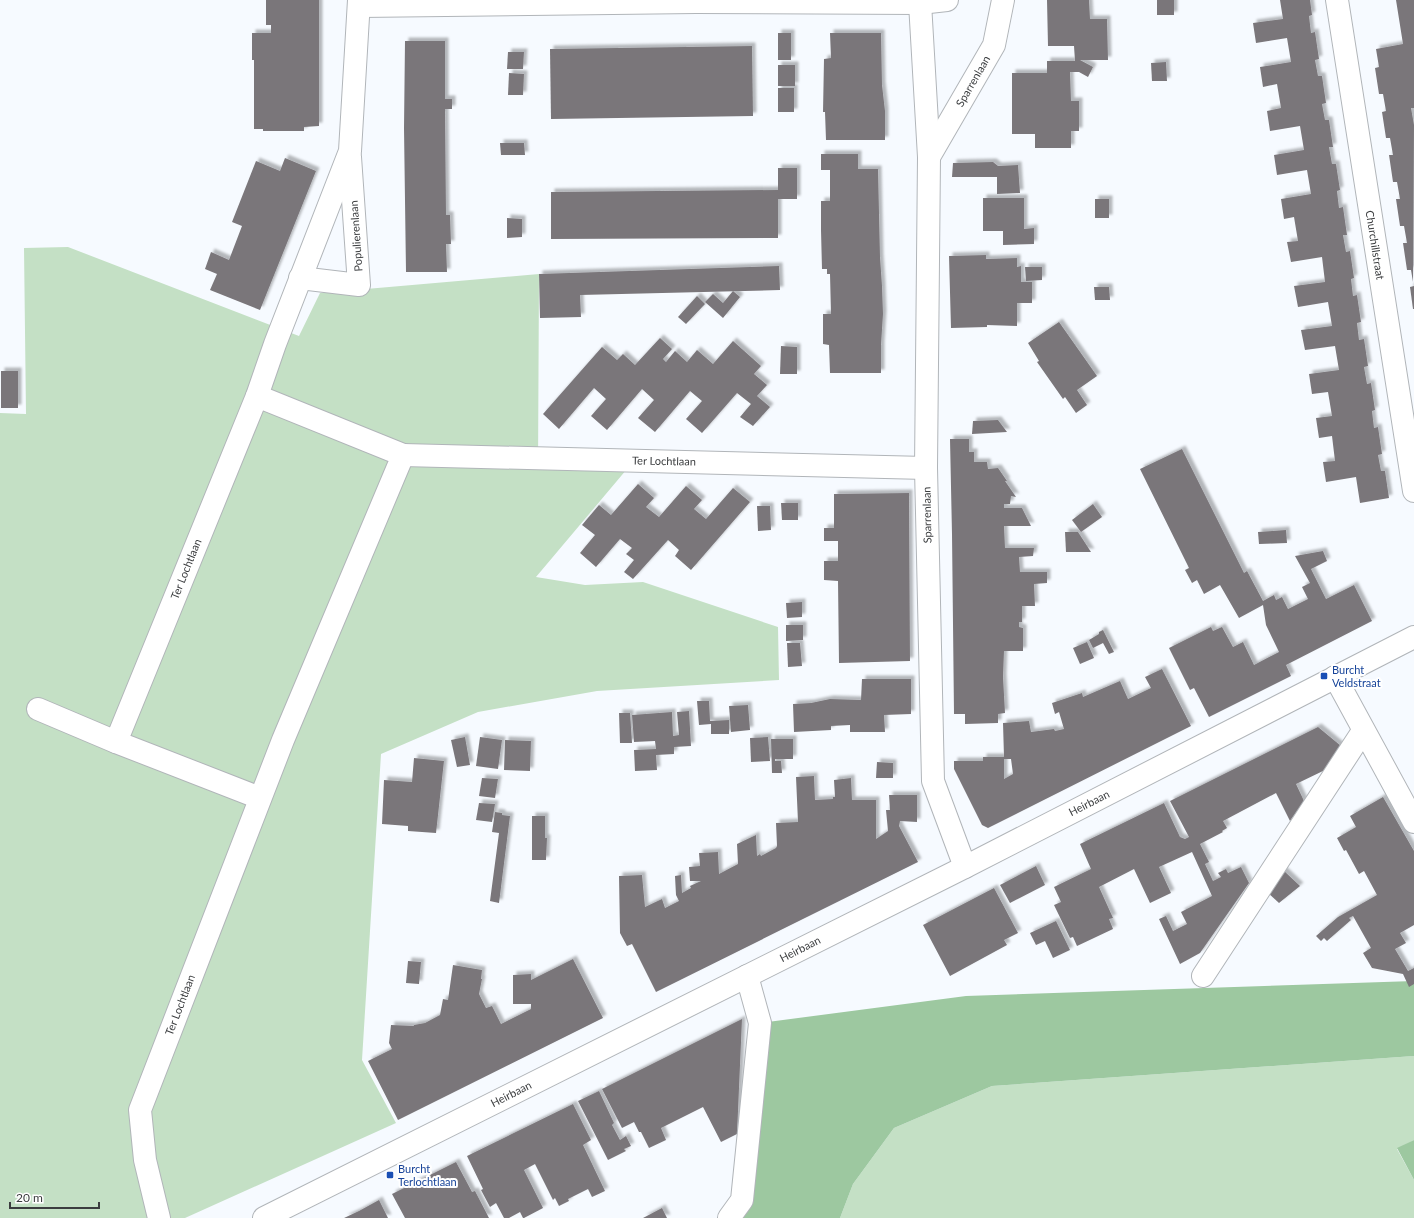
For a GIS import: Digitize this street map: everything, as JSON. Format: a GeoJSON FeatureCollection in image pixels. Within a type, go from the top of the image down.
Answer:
{"type":"FeatureCollection","features":[{"type":"Feature","properties":{"kind":"street"},"geometry":{"type":"LineString","coordinates":[[360,3],[696,1],[920,3],[947,0]]}},
{"type":"Feature","properties":{"kind":"street","name":"Sparrenlaan"},"geometry":{"type":"LineString","coordinates":[[929,157],[994,45],[1003,0]]}},
{"type":"Feature","properties":{"kind":"street","name":"Churchillstraat"},"geometry":{"type":"LineString","coordinates":[[1337,0],[1414,491]]}},
{"type":"Feature","properties":{"kind":"street","name":"Populierenlaan"},"geometry":{"type":"LineString","coordinates":[[300,278],[359,285],[350,151],[360,3]]}},
{"type":"Feature","properties":{"kind":"street","name":"Sparrenlaan"},"geometry":{"type":"LineString","coordinates":[[920,3],[929,157],[926,468],[932,781],[965,867]]}},
{"type":"Feature","properties":{"kind":"street","name":"Populierenlaan"},"geometry":{"type":"LineString","coordinates":[[275,344],[350,151]]}},
{"type":"Feature","properties":{"kind":"street","name":"Ter Lochtlaan"},"geometry":{"type":"LineString","coordinates":[[116,742],[257,396],[275,344]]}},
{"type":"Feature","properties":{"kind":"street","name":"Ter Lochtlaan"},"geometry":{"type":"LineString","coordinates":[[257,396],[402,454],[926,468]]}},
{"type":"Feature","properties":{"kind":"street","name":"Ter Lochtlaan"},"geometry":{"type":"LineString","coordinates":[[159,1218],[145,1160],[140,1110],[283,740],[402,454]]}},
{"type":"Feature","properties":{"kind":"street","name":"Heirbaan"},"geometry":{"type":"LineString","coordinates":[[264,1218],[965,867],[1414,637]]}},
{"type":"Feature","properties":{"kind":"street"},"geometry":{"type":"LineString","coordinates":[[1335,677],[1363,731],[1414,822]]}},
{"type":"Feature","properties":{"kind":"street"},"geometry":{"type":"LineString","coordinates":[[38,709],[116,742],[260,798]]}},
{"type":"Feature","properties":{"kind":"street"},"geometry":{"type":"LineString","coordinates":[[1203,976],[1363,731]]}},
{"type":"Feature","properties":{"kind":"street"},"geometry":{"type":"LineString","coordinates":[[729,1218],[742,1200],[760,1022],[747,976]]}},
{"type":"Feature","properties":{"kind":"green space"},"geometry":{"type":"Polygon","coordinates":[[[68,247],[299,336],[320,293],[539,274],[538,468],[627,469],[536,577],[585,585],[643,582],[778,627],[779,680],[597,691],[478,712],[381,754],[362,1060],[396,1123],[185,1218],[0,1218],[0,413],[26,414],[24,248],[68,247]]]}},
{"type":"Feature","properties":{"kind":"green space"},"geometry":{"type":"Polygon","coordinates":[[[1414,981],[1414,1056],[992,1086],[894,1128],[853,1184],[840,1218],[729,1218],[760,1023],[966,996],[1414,981]]]}},
{"type":"Feature","properties":{"kind":"green space"},"geometry":{"type":"Polygon","coordinates":[[[1414,1056],[1414,1140],[1397,1149],[1414,1180],[1414,1218],[840,1218],[853,1184],[894,1128],[992,1086],[1414,1056]]]}},
{"type":"Feature","properties":{"kind":"green space"},"geometry":{"type":"Polygon","coordinates":[[[1414,1140],[1414,1180],[1397,1148],[1414,1140]]]}},
{"type":"Feature","properties":{"kind":"building"},"geometry":{"type":"Polygon","coordinates":[[[266,0],[319,0],[319,126],[304,127],[304,131],[263,131],[263,129],[254,129],[254,60],[252,60],[252,33],[271,33],[271,25],[266,25],[266,0]]]}},
{"type":"Feature","properties":{"kind":"building"},"geometry":{"type":"Polygon","coordinates":[[[1047,0],[1089,0],[1090,19],[1107,19],[1108,60],[1080,60],[1093,67],[1088,77],[1079,72],[1070,72],[1071,101],[1079,101],[1079,131],[1071,131],[1071,148],[1035,148],[1035,134],[1012,134],[1012,73],[1047,73],[1047,61],[1075,61],[1074,46],[1048,46],[1047,0]]]}},
{"type":"Feature","properties":{"kind":"building"},"geometry":{"type":"Polygon","coordinates":[[[1157,0],[1174,0],[1174,15],[1157,15],[1157,0]]]}},
{"type":"Feature","properties":{"kind":"building"},"geometry":{"type":"Polygon","coordinates":[[[1280,0],[1310,0],[1312,15],[1309,16],[1311,33],[1315,32],[1319,59],[1315,60],[1318,76],[1322,76],[1326,103],[1322,104],[1325,120],[1329,120],[1333,147],[1329,147],[1332,164],[1336,164],[1340,190],[1337,191],[1339,208],[1343,207],[1347,235],[1343,235],[1346,252],[1350,251],[1354,278],[1351,279],[1353,296],[1357,295],[1361,322],[1357,323],[1359,340],[1364,339],[1368,366],[1364,367],[1367,384],[1371,383],[1375,410],[1372,411],[1374,428],[1378,427],[1382,454],[1378,455],[1381,471],[1385,471],[1389,498],[1360,503],[1356,477],[1326,482],[1323,462],[1335,461],[1332,436],[1319,438],[1316,418],[1332,416],[1328,392],[1312,394],[1309,374],[1339,370],[1335,346],[1305,350],[1301,330],[1332,326],[1328,302],[1298,307],[1294,286],[1325,282],[1322,257],[1291,262],[1287,242],[1298,241],[1294,217],[1284,219],[1281,199],[1311,194],[1307,170],[1277,175],[1274,155],[1304,150],[1300,126],[1270,131],[1267,111],[1281,108],[1277,84],[1263,87],[1260,67],[1291,62],[1287,38],[1256,43],[1253,23],[1283,19],[1280,0]]]}},
{"type":"Feature","properties":{"kind":"building"},"geometry":{"type":"Polygon","coordinates":[[[1396,0],[1414,0],[1414,108],[1411,108],[1414,125],[1413,282],[1411,270],[1407,270],[1403,243],[1407,243],[1404,226],[1400,226],[1396,199],[1400,199],[1397,182],[1393,182],[1389,155],[1393,155],[1390,138],[1386,138],[1382,112],[1386,111],[1383,94],[1379,94],[1375,68],[1379,67],[1376,49],[1403,44],[1396,0]]]}},
{"type":"Feature","properties":{"kind":"building"},"geometry":{"type":"Polygon","coordinates":[[[778,33],[791,33],[791,60],[778,60],[778,33]]]}},
{"type":"Feature","properties":{"kind":"building"},"geometry":{"type":"Polygon","coordinates":[[[830,33],[881,33],[885,140],[826,140],[825,112],[823,112],[824,59],[831,58],[830,33]]]}},
{"type":"Feature","properties":{"kind":"building"},"geometry":{"type":"Polygon","coordinates":[[[405,41],[445,41],[445,99],[452,99],[452,109],[445,109],[446,215],[450,215],[451,244],[446,244],[447,272],[406,272],[404,128],[405,41]]]}},
{"type":"Feature","properties":{"kind":"building"},"geometry":{"type":"Polygon","coordinates":[[[752,46],[753,116],[551,119],[550,49],[752,46]]]}},
{"type":"Feature","properties":{"kind":"building"},"geometry":{"type":"Polygon","coordinates":[[[508,52],[524,52],[523,69],[507,69],[508,52]]]}},
{"type":"Feature","properties":{"kind":"building"},"geometry":{"type":"Polygon","coordinates":[[[1166,62],[1167,81],[1152,81],[1151,63],[1166,62]]]}},
{"type":"Feature","properties":{"kind":"building"},"geometry":{"type":"Polygon","coordinates":[[[778,65],[795,65],[795,86],[778,86],[778,65]]]}},
{"type":"Feature","properties":{"kind":"building"},"geometry":{"type":"Polygon","coordinates":[[[509,73],[524,74],[523,95],[508,95],[509,73]]]}},
{"type":"Feature","properties":{"kind":"building"},"geometry":{"type":"Polygon","coordinates":[[[778,88],[794,88],[794,112],[778,112],[778,88]]]}},
{"type":"Feature","properties":{"kind":"building"},"geometry":{"type":"Polygon","coordinates":[[[500,143],[524,143],[525,155],[501,155],[500,143]]]}},
{"type":"Feature","properties":{"kind":"building"},"geometry":{"type":"Polygon","coordinates":[[[821,154],[858,154],[858,169],[878,169],[883,314],[881,373],[830,373],[829,345],[823,344],[823,314],[831,314],[830,274],[827,274],[827,269],[822,269],[821,201],[830,201],[830,170],[821,170],[821,154]]]}},
{"type":"Feature","properties":{"kind":"building"},"geometry":{"type":"Polygon","coordinates":[[[285,158],[316,171],[260,310],[210,290],[217,274],[205,269],[211,252],[229,260],[242,226],[232,222],[256,161],[280,171],[285,158]]]}},
{"type":"Feature","properties":{"kind":"building"},"geometry":{"type":"Polygon","coordinates":[[[993,162],[998,166],[1018,165],[1020,193],[997,194],[997,177],[952,177],[953,163],[993,162]]]}},
{"type":"Feature","properties":{"kind":"building"},"geometry":{"type":"Polygon","coordinates":[[[778,168],[797,168],[797,199],[778,199],[778,238],[551,239],[551,192],[778,190],[778,168]]]}},
{"type":"Feature","properties":{"kind":"building"},"geometry":{"type":"Polygon","coordinates":[[[983,198],[1024,198],[1024,229],[1034,228],[1034,244],[1003,245],[1003,231],[983,231],[983,198]]]}},
{"type":"Feature","properties":{"kind":"building"},"geometry":{"type":"Polygon","coordinates":[[[1095,199],[1109,199],[1109,218],[1095,218],[1095,199]]]}},
{"type":"Feature","properties":{"kind":"building"},"geometry":{"type":"Polygon","coordinates":[[[507,218],[522,219],[522,237],[507,238],[507,218]]]}},
{"type":"Feature","properties":{"kind":"building"},"geometry":{"type":"Polygon","coordinates":[[[986,255],[986,259],[1017,258],[1017,267],[1021,266],[1021,282],[1032,282],[1032,303],[1017,303],[1017,326],[987,325],[987,327],[951,328],[949,256],[986,255]]]}},
{"type":"Feature","properties":{"kind":"building"},"geometry":{"type":"Polygon","coordinates":[[[779,266],[780,290],[580,295],[581,317],[540,318],[539,274],[779,266]]]}},
{"type":"Feature","properties":{"kind":"building"},"geometry":{"type":"Polygon","coordinates":[[[1025,267],[1042,267],[1042,280],[1026,281],[1025,267]]]}},
{"type":"Feature","properties":{"kind":"building"},"geometry":{"type":"Polygon","coordinates":[[[1414,286],[1414,309],[1413,309],[1410,287],[1414,286]]]}},
{"type":"Feature","properties":{"kind":"building"},"geometry":{"type":"Polygon","coordinates":[[[1094,287],[1109,287],[1110,300],[1095,300],[1094,287]]]}},
{"type":"Feature","properties":{"kind":"building"},"geometry":{"type":"Polygon","coordinates":[[[733,291],[740,297],[723,318],[705,302],[713,294],[723,303],[733,291]]]}},
{"type":"Feature","properties":{"kind":"building"},"geometry":{"type":"Polygon","coordinates":[[[697,296],[705,304],[686,324],[678,317],[697,296]]]}},
{"type":"Feature","properties":{"kind":"building"},"geometry":{"type":"Polygon","coordinates":[[[1059,322],[1097,376],[1077,390],[1087,405],[1076,413],[1065,397],[1063,399],[1037,362],[1039,361],[1028,343],[1059,322]]]}},
{"type":"Feature","properties":{"kind":"building"},"geometry":{"type":"Polygon","coordinates":[[[660,338],[672,349],[663,359],[666,362],[675,351],[687,362],[697,350],[713,364],[733,341],[761,366],[754,374],[767,385],[757,396],[770,407],[753,426],[740,417],[751,404],[737,393],[702,433],[686,419],[702,401],[690,391],[655,432],[638,418],[654,400],[642,389],[607,430],[591,416],[606,399],[594,388],[559,429],[543,414],[602,347],[617,360],[623,354],[635,365],[660,338]]]}},
{"type":"Feature","properties":{"kind":"building"},"geometry":{"type":"Polygon","coordinates":[[[781,346],[797,347],[797,374],[780,374],[781,346]]]}},
{"type":"Feature","properties":{"kind":"building"},"geometry":{"type":"Polygon","coordinates":[[[1,371],[18,371],[18,408],[1,408],[1,371]]]}},
{"type":"Feature","properties":{"kind":"building"},"geometry":{"type":"Polygon","coordinates":[[[998,420],[1007,432],[972,434],[973,421],[998,420]]]}},
{"type":"Feature","properties":{"kind":"building"},"geometry":{"type":"Polygon","coordinates":[[[950,439],[969,439],[969,452],[974,452],[974,462],[987,462],[988,469],[998,468],[1016,497],[1011,496],[1010,504],[1004,504],[1004,508],[1022,508],[1031,526],[1004,526],[1005,548],[1034,548],[1033,556],[1019,557],[1020,572],[1047,572],[1047,583],[1034,584],[1035,606],[1022,606],[1022,622],[1019,622],[1019,627],[1023,628],[1023,651],[1004,651],[1003,677],[1005,713],[998,714],[998,723],[965,724],[965,714],[954,714],[950,439]]]}},
{"type":"Feature","properties":{"kind":"building"},"geometry":{"type":"Polygon","coordinates":[[[1182,449],[1244,573],[1247,571],[1263,601],[1274,595],[1276,600],[1282,597],[1288,609],[1308,599],[1302,587],[1310,583],[1295,556],[1323,551],[1327,561],[1311,569],[1326,599],[1354,585],[1372,621],[1286,665],[1291,676],[1209,717],[1194,688],[1190,690],[1169,648],[1211,627],[1213,631],[1222,627],[1233,647],[1243,642],[1254,665],[1279,652],[1266,625],[1263,605],[1239,618],[1220,585],[1204,594],[1197,580],[1192,583],[1185,570],[1189,568],[1140,469],[1182,449]]]}},
{"type":"Feature","properties":{"kind":"building"},"geometry":{"type":"Polygon","coordinates":[[[638,484],[654,498],[646,507],[659,517],[686,486],[702,500],[694,509],[706,519],[733,488],[750,502],[691,570],[675,556],[679,550],[668,540],[633,579],[624,572],[634,560],[626,554],[632,548],[620,539],[596,567],[580,553],[595,535],[582,525],[599,505],[611,515],[638,484]]]}},
{"type":"Feature","properties":{"kind":"building"},"geometry":{"type":"Polygon","coordinates":[[[909,493],[910,661],[839,663],[838,581],[824,580],[824,561],[838,561],[838,541],[824,541],[824,528],[834,528],[834,494],[909,493]]]}},
{"type":"Feature","properties":{"kind":"building"},"geometry":{"type":"Polygon","coordinates":[[[781,503],[798,503],[798,520],[782,520],[781,503]]]}},
{"type":"Feature","properties":{"kind":"building"},"geometry":{"type":"Polygon","coordinates":[[[1093,504],[1102,517],[1081,532],[1072,520],[1093,504]]]}},
{"type":"Feature","properties":{"kind":"building"},"geometry":{"type":"Polygon","coordinates":[[[757,506],[770,506],[771,530],[758,531],[757,506]]]}},
{"type":"Feature","properties":{"kind":"building"},"geometry":{"type":"Polygon","coordinates":[[[1286,530],[1287,543],[1259,544],[1258,532],[1286,530]]]}},
{"type":"Feature","properties":{"kind":"building"},"geometry":{"type":"Polygon","coordinates":[[[1065,532],[1078,532],[1091,552],[1066,552],[1065,532]]]}},
{"type":"Feature","properties":{"kind":"building"},"geometry":{"type":"Polygon","coordinates":[[[802,602],[802,617],[787,618],[786,603],[802,602]]]}},
{"type":"Feature","properties":{"kind":"building"},"geometry":{"type":"Polygon","coordinates":[[[786,625],[803,625],[803,640],[786,641],[786,625]]]}},
{"type":"Feature","properties":{"kind":"building"},"geometry":{"type":"Polygon","coordinates":[[[1103,630],[1114,652],[1109,654],[1103,643],[1093,648],[1089,640],[1103,630]]]}},
{"type":"Feature","properties":{"kind":"building"},"geometry":{"type":"Polygon","coordinates":[[[1087,642],[1094,658],[1080,664],[1073,648],[1087,642]]]}},
{"type":"Feature","properties":{"kind":"building"},"geometry":{"type":"Polygon","coordinates":[[[787,643],[800,643],[802,666],[788,667],[787,643]]]}},
{"type":"Feature","properties":{"kind":"building"},"geometry":{"type":"Polygon","coordinates":[[[1162,669],[1191,726],[988,828],[982,825],[954,769],[954,761],[983,761],[983,757],[1004,757],[1003,723],[1029,721],[1031,732],[1064,729],[1059,712],[1055,714],[1052,703],[1082,693],[1083,697],[1120,681],[1128,699],[1151,688],[1145,677],[1162,669]],[[1004,759],[1004,779],[1013,774],[1011,759],[1004,759]]]}},
{"type":"Feature","properties":{"kind":"building"},"geometry":{"type":"Polygon","coordinates":[[[862,679],[911,679],[911,714],[884,715],[885,732],[850,732],[850,725],[831,726],[831,730],[794,732],[793,704],[811,703],[830,699],[861,700],[862,679]]]}},
{"type":"Feature","properties":{"kind":"building"},"geometry":{"type":"Polygon","coordinates":[[[697,701],[709,701],[710,721],[729,720],[729,734],[711,734],[711,724],[699,725],[697,701]]]}},
{"type":"Feature","properties":{"kind":"building"},"geometry":{"type":"Polygon","coordinates":[[[748,705],[750,730],[731,732],[729,706],[748,705]]]}},
{"type":"Feature","properties":{"kind":"building"},"geometry":{"type":"Polygon","coordinates":[[[689,711],[691,746],[674,747],[674,754],[656,755],[657,770],[635,771],[634,750],[656,749],[655,741],[634,742],[632,715],[672,712],[673,736],[679,735],[677,712],[689,711]]]}},
{"type":"Feature","properties":{"kind":"building"},"geometry":{"type":"Polygon","coordinates":[[[619,713],[630,713],[632,743],[620,743],[619,713]]]}},
{"type":"Feature","properties":{"kind":"building"},"geometry":{"type":"Polygon","coordinates":[[[1318,727],[1341,746],[1325,770],[1296,784],[1304,801],[1290,821],[1276,793],[1223,821],[1227,828],[1222,831],[1223,832],[1200,844],[1209,862],[1205,864],[1213,881],[1221,877],[1218,873],[1226,869],[1228,873],[1241,867],[1249,883],[1200,953],[1180,964],[1159,919],[1166,916],[1173,931],[1187,924],[1181,912],[1212,896],[1192,852],[1159,867],[1171,893],[1150,903],[1134,869],[1099,887],[1113,918],[1109,919],[1113,929],[1077,946],[1073,937],[1070,938],[1054,905],[1061,902],[1054,887],[1091,869],[1080,844],[1164,803],[1180,837],[1185,839],[1189,837],[1170,801],[1318,727]]]}},
{"type":"Feature","properties":{"kind":"building"},"geometry":{"type":"Polygon","coordinates":[[[465,737],[470,765],[457,767],[451,740],[465,737]]]}},
{"type":"Feature","properties":{"kind":"building"},"geometry":{"type":"Polygon","coordinates":[[[480,737],[502,740],[498,769],[476,766],[480,737]]]}},
{"type":"Feature","properties":{"kind":"building"},"geometry":{"type":"Polygon","coordinates":[[[768,737],[770,761],[751,762],[750,738],[768,737]]]}},
{"type":"Feature","properties":{"kind":"building"},"geometry":{"type":"Polygon","coordinates":[[[771,739],[793,739],[793,759],[775,759],[775,761],[781,761],[782,773],[772,773],[771,739]]]}},
{"type":"Feature","properties":{"kind":"building"},"geometry":{"type":"Polygon","coordinates":[[[505,740],[531,741],[530,771],[504,770],[505,740]]]}},
{"type":"Feature","properties":{"kind":"building"},"geometry":{"type":"Polygon","coordinates":[[[414,758],[444,761],[436,833],[408,831],[408,826],[382,824],[384,780],[412,782],[414,758]]]}},
{"type":"Feature","properties":{"kind":"building"},"geometry":{"type":"Polygon","coordinates":[[[877,762],[893,763],[893,778],[876,778],[877,762]]]}},
{"type":"Feature","properties":{"kind":"building"},"geometry":{"type":"Polygon","coordinates":[[[814,776],[815,800],[833,799],[833,797],[835,797],[834,780],[851,778],[852,800],[876,800],[876,839],[888,831],[886,810],[890,810],[889,795],[917,795],[917,822],[900,821],[899,826],[918,862],[656,992],[632,944],[627,946],[620,933],[619,876],[642,875],[645,907],[662,899],[665,908],[679,901],[676,895],[675,876],[681,875],[682,893],[691,888],[690,886],[701,881],[690,881],[689,867],[700,866],[699,853],[718,852],[719,874],[738,864],[737,844],[756,835],[757,856],[760,854],[761,856],[776,848],[776,823],[798,822],[796,777],[814,776]]]}},
{"type":"Feature","properties":{"kind":"building"},"geometry":{"type":"Polygon","coordinates":[[[482,778],[498,779],[495,798],[479,796],[482,778]]]}},
{"type":"Feature","properties":{"kind":"building"},"geometry":{"type":"Polygon","coordinates":[[[1383,797],[1414,851],[1414,925],[1400,933],[1406,943],[1395,949],[1408,971],[1414,968],[1414,984],[1409,987],[1403,974],[1372,968],[1363,953],[1371,948],[1353,916],[1349,918],[1351,920],[1327,941],[1324,938],[1321,941],[1316,936],[1338,917],[1377,895],[1364,871],[1359,874],[1346,850],[1344,851],[1337,838],[1356,827],[1350,816],[1383,797]]]}},
{"type":"Feature","properties":{"kind":"building"},"geometry":{"type":"Polygon","coordinates":[[[479,803],[495,804],[492,822],[476,820],[479,803]]]}},
{"type":"Feature","properties":{"kind":"building"},"geometry":{"type":"Polygon","coordinates":[[[495,812],[510,816],[499,903],[490,901],[499,833],[492,832],[495,812]]]}},
{"type":"Feature","properties":{"kind":"building"},"geometry":{"type":"Polygon","coordinates":[[[532,816],[545,816],[545,838],[547,838],[546,860],[532,860],[532,816]]]}},
{"type":"Feature","properties":{"kind":"building"},"geometry":{"type":"Polygon","coordinates":[[[1036,866],[1045,885],[1010,903],[1000,885],[1036,866]]]}},
{"type":"Feature","properties":{"kind":"building"},"geometry":{"type":"Polygon","coordinates":[[[1283,870],[1300,886],[1279,903],[1267,892],[1283,870]]]}},
{"type":"Feature","properties":{"kind":"building"},"geometry":{"type":"Polygon","coordinates":[[[994,888],[1018,933],[1004,940],[1007,945],[950,976],[923,925],[994,888]]]}},
{"type":"Feature","properties":{"kind":"building"},"geometry":{"type":"Polygon","coordinates":[[[1056,921],[1070,950],[1053,958],[1045,941],[1036,945],[1030,933],[1056,921]]]}},
{"type":"Feature","properties":{"kind":"building"},"geometry":{"type":"Polygon","coordinates":[[[573,959],[603,1018],[398,1120],[368,1061],[392,1049],[389,1043],[391,1025],[414,1026],[425,1023],[440,1015],[443,999],[448,1000],[453,965],[482,970],[479,994],[486,1008],[492,1006],[501,1024],[531,1009],[531,1004],[513,1004],[513,975],[531,974],[531,980],[573,959]]]}},
{"type":"Feature","properties":{"kind":"building"},"geometry":{"type":"Polygon","coordinates":[[[408,961],[421,962],[419,984],[406,983],[408,961]]]}},
{"type":"Feature","properties":{"kind":"building"},"geometry":{"type":"Polygon","coordinates":[[[742,1019],[737,1134],[721,1142],[703,1107],[661,1128],[666,1140],[649,1148],[634,1122],[622,1128],[602,1089],[742,1019]]]}},
{"type":"Feature","properties":{"kind":"building"},"geometry":{"type":"Polygon","coordinates":[[[599,1091],[614,1123],[612,1125],[620,1140],[626,1136],[631,1146],[624,1149],[626,1151],[608,1160],[578,1101],[599,1091]]]}},
{"type":"Feature","properties":{"kind":"building"},"geometry":{"type":"Polygon","coordinates":[[[573,1104],[591,1140],[583,1145],[605,1191],[592,1197],[588,1189],[568,1199],[569,1201],[559,1206],[555,1198],[553,1200],[535,1164],[524,1170],[543,1208],[524,1218],[520,1212],[509,1218],[504,1218],[496,1203],[490,1207],[481,1190],[483,1189],[467,1156],[573,1104]]]}},
{"type":"Feature","properties":{"kind":"building"},"geometry":{"type":"Polygon","coordinates":[[[456,1162],[472,1192],[475,1191],[489,1218],[405,1218],[392,1194],[456,1162]]]}},
{"type":"Feature","properties":{"kind":"building"},"geometry":{"type":"Polygon","coordinates":[[[379,1200],[388,1218],[344,1218],[359,1211],[379,1200]]]}},
{"type":"Feature","properties":{"kind":"building"},"geometry":{"type":"Polygon","coordinates":[[[662,1208],[667,1218],[643,1218],[662,1208]]]}},
{"type":"Feature","properties":{"kind":"place","name":"Burcht Veldstraat"},"geometry":{"type":"Point","coordinates":[1324,676]}},
{"type":"Feature","properties":{"kind":"place","name":"Burcht Terlochtlaan"},"geometry":{"type":"Point","coordinates":[390,1175]}}]}
